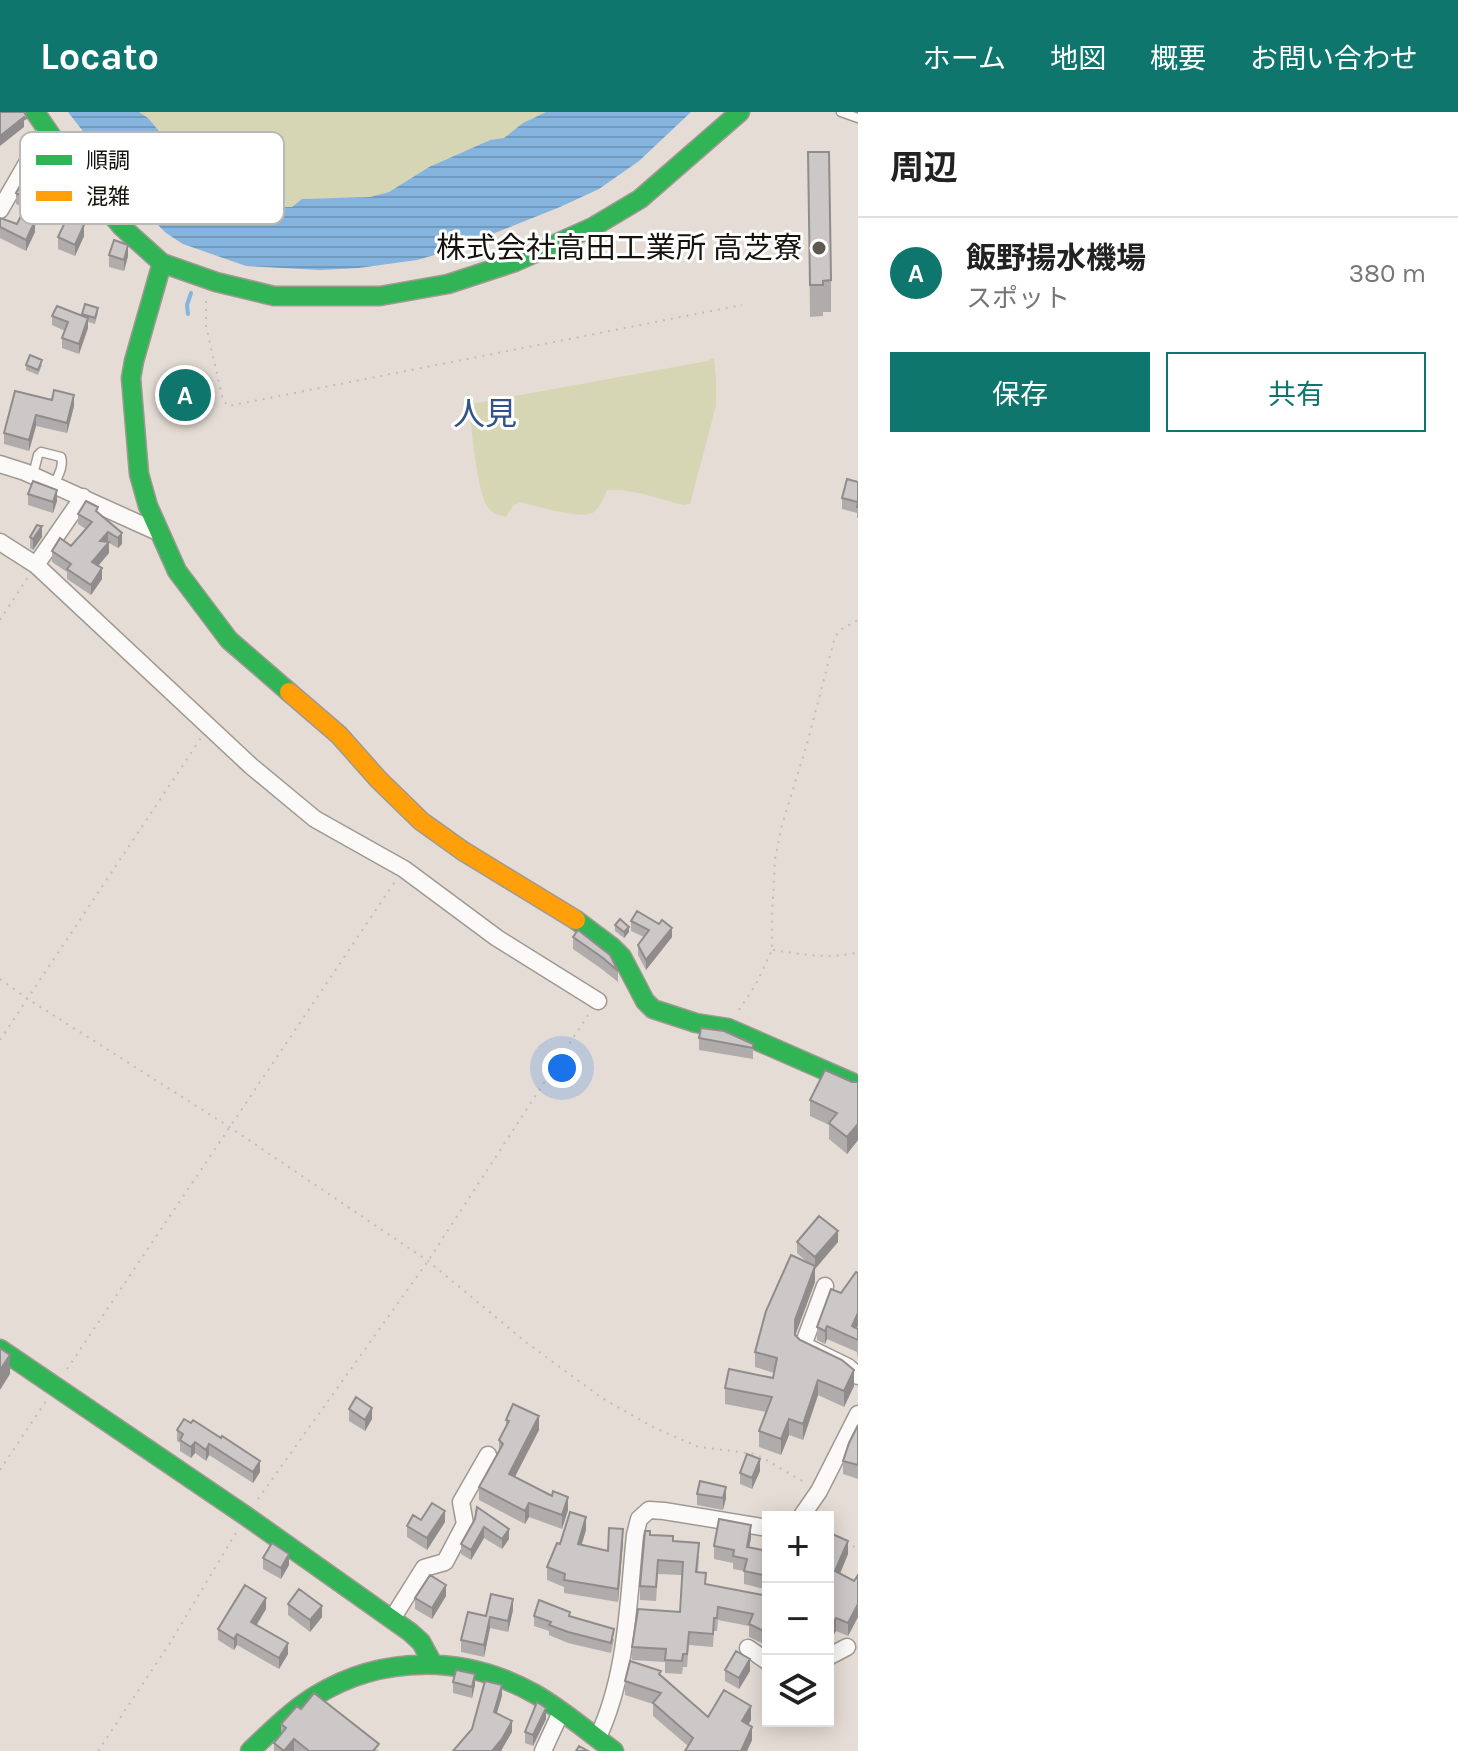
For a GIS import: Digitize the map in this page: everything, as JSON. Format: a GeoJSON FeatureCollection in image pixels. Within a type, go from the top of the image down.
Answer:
{"type":"FeatureCollection","features":[{"type":"Feature","properties":{"kind":"street"},"geometry":{"type":"LineString","coordinates":[[35,112],[46,130]]}},
{"type":"Feature","properties":{"kind":"street"},"geometry":{"type":"LineString","coordinates":[[119,224],[162,263],[211,280],[274,296],[380,296],[448,284],[515,262],[593,227],[640,199],[740,112]]}},
{"type":"Feature","properties":{"kind":"street"},"geometry":{"type":"LineString","coordinates":[[0,210],[20,175]]}},
{"type":"Feature","properties":{"kind":"street"},"geometry":{"type":"LineString","coordinates":[[162,263],[131,378],[139,474],[148,506],[177,571],[229,640],[339,735],[421,821],[463,851],[573,918],[612,947],[622,957],[645,1001],[653,1009],[696,1023],[728,1028],[858,1085]]}},
{"type":"Feature","properties":{"kind":"street"},"geometry":{"type":"LineString","coordinates":[[0,464],[33,475],[160,533]]}},
{"type":"Feature","properties":{"kind":"street"},"geometry":{"type":"LineString","coordinates":[[36,565],[83,497]]}},
{"type":"Feature","properties":{"kind":"street"},"geometry":{"type":"LineString","coordinates":[[0,542],[36,565],[208,727],[315,819],[404,869],[497,938],[598,1001]]}},
{"type":"Feature","properties":{"kind":"street"},"geometry":{"type":"LineString","coordinates":[[825,1286],[805,1346],[848,1367],[858,1376]]}},
{"type":"Feature","properties":{"kind":"street"},"geometry":{"type":"LineString","coordinates":[[0,1349],[59,1382],[392,1619],[421,1642],[433,1664]]}},
{"type":"Feature","properties":{"kind":"street"},"geometry":{"type":"LineString","coordinates":[[805,1511],[819,1491],[858,1414]]}},
{"type":"Feature","properties":{"kind":"street"},"geometry":{"type":"LineString","coordinates":[[392,1619],[424,1568],[445,1562],[465,1524],[461,1502],[488,1455]]}},
{"type":"Feature","properties":{"kind":"street"},"geometry":{"type":"LineString","coordinates":[[597,1739],[606,1721],[621,1660],[639,1519],[649,1510],[762,1527]]}},
{"type":"Feature","properties":{"kind":"street"},"geometry":{"type":"LineString","coordinates":[[832,1655],[847,1647]]}},
{"type":"Feature","properties":{"kind":"street"},"geometry":{"type":"LineString","coordinates":[[748,1648],[762,1657]]}},
{"type":"Feature","properties":{"kind":"street"},"geometry":{"type":"LineString","coordinates":[[250,1751],[287,1716],[341,1681],[401,1665],[433,1664],[465,1667],[500,1677],[533,1693],[614,1751]]}},
{"type":"Feature","properties":{"kind":"street"},"geometry":{"type":"LineString","coordinates":[[543,1751],[561,1712]]}},
{"type":"Feature","properties":{"kind":"lane"},"geometry":{"type":"LineString","coordinates":[[841,112],[858,118]]}},
{"type":"Feature","properties":{"kind":"lane"},"geometry":{"type":"LineString","coordinates":[[33,475],[41,452],[61,457],[61,469],[54,485]]}},
{"type":"Feature","properties":{"kind":"path"},"geometry":{"type":"LineString","coordinates":[[211,280],[204,311],[206,326],[223,400],[228,406],[742,305]]}},
{"type":"Feature","properties":{"kind":"path"},"geometry":{"type":"LineString","coordinates":[[0,620],[36,565]]}},
{"type":"Feature","properties":{"kind":"path"},"geometry":{"type":"LineString","coordinates":[[728,1028],[756,984],[772,950],[775,859],[782,825],[835,637],[840,630],[858,620]]}},
{"type":"Feature","properties":{"kind":"path"},"geometry":{"type":"LineString","coordinates":[[0,1040],[208,727]]}},
{"type":"Feature","properties":{"kind":"path"},"geometry":{"type":"LineString","coordinates":[[0,1470],[404,869]]}},
{"type":"Feature","properties":{"kind":"path"},"geometry":{"type":"LineString","coordinates":[[772,950],[828,956],[858,952]]}},
{"type":"Feature","properties":{"kind":"path"},"geometry":{"type":"LineString","coordinates":[[0,979],[231,1128],[428,1261],[527,1343],[602,1398],[655,1428],[699,1447],[756,1454],[819,1491]]}},
{"type":"Feature","properties":{"kind":"path"},"geometry":{"type":"LineString","coordinates":[[98,1751],[170,1643],[246,1516],[428,1261],[598,1001]]}},
{"type":"Feature","properties":{"kind":"path"},"geometry":{"type":"LineString","coordinates":[[838,1537],[858,1549]]}},
{"type":"Feature","properties":{"kind":"green space"},"geometry":{"type":"Polygon","coordinates":[[[139,112],[546,112],[523,123],[504,138],[489,140],[429,167],[389,192],[370,197],[303,199],[292,207],[284,207],[284,132],[160,132],[139,112]]]}},
{"type":"Feature","properties":{"kind":"green space"},"geometry":{"type":"Polygon","coordinates":[[[714,358],[716,406],[690,504],[607,490],[598,508],[588,514],[569,514],[519,502],[506,517],[489,509],[478,477],[469,409],[471,404],[714,358]]]}},
{"type":"Feature","properties":{"kind":"water"},"geometry":{"type":"Polygon","coordinates":[[[68,112],[139,112],[160,132],[84,132],[68,112]]]}},
{"type":"Feature","properties":{"kind":"water"},"geometry":{"type":"Polygon","coordinates":[[[546,112],[691,112],[639,161],[599,189],[452,250],[417,260],[320,270],[246,266],[183,244],[157,224],[284,224],[284,207],[292,207],[302,199],[370,197],[389,192],[429,167],[490,140],[504,138],[523,123],[546,112]]]}},
{"type":"Feature","properties":{"kind":"building"},"geometry":{"type":"Polygon","coordinates":[[[0,112],[24,112],[27,117],[0,136],[0,112]]]}},
{"type":"Feature","properties":{"kind":"building","name":"株式会社高田工業所 高芝寮"},"geometry":{"type":"Polygon","coordinates":[[[808,152],[829,152],[831,280],[823,281],[823,285],[810,285],[808,152]]]}},
{"type":"Feature","properties":{"kind":"building"},"geometry":{"type":"Polygon","coordinates":[[[0,218],[17,224],[20,218],[20,224],[34,224],[26,240],[0,227],[0,218]]]}},
{"type":"Feature","properties":{"kind":"building"},"geometry":{"type":"Polygon","coordinates":[[[64,224],[84,225],[75,245],[58,237],[64,224]]]}},
{"type":"Feature","properties":{"kind":"building"},"geometry":{"type":"Polygon","coordinates":[[[114,240],[128,245],[124,260],[109,255],[114,240]]]}},
{"type":"Feature","properties":{"kind":"building"},"geometry":{"type":"Polygon","coordinates":[[[85,304],[98,308],[95,318],[82,314],[85,304]]]}},
{"type":"Feature","properties":{"kind":"building"},"geometry":{"type":"Polygon","coordinates":[[[57,306],[88,318],[79,344],[62,338],[68,322],[52,316],[57,306]]]}},
{"type":"Feature","properties":{"kind":"building"},"geometry":{"type":"Polygon","coordinates":[[[30,355],[42,360],[38,370],[26,365],[30,355]]]}},
{"type":"Feature","properties":{"kind":"building"},"geometry":{"type":"Polygon","coordinates":[[[192,367],[198,396],[179,400],[173,371],[192,367]]]}},
{"type":"Feature","properties":{"kind":"building"},"geometry":{"type":"Polygon","coordinates":[[[54,390],[74,395],[67,423],[36,415],[29,440],[4,433],[15,391],[52,400],[54,390]]]}},
{"type":"Feature","properties":{"kind":"building"},"geometry":{"type":"Polygon","coordinates":[[[847,479],[858,482],[858,502],[842,498],[847,479]]]}},
{"type":"Feature","properties":{"kind":"building"},"geometry":{"type":"Polygon","coordinates":[[[33,481],[57,490],[53,502],[28,494],[33,481]]]}},
{"type":"Feature","properties":{"kind":"building"},"geometry":{"type":"Polygon","coordinates":[[[86,501],[98,507],[96,511],[122,533],[118,538],[108,532],[100,541],[109,542],[92,562],[102,568],[91,585],[67,569],[71,564],[52,551],[60,538],[71,546],[92,522],[78,514],[86,501]]]}},
{"type":"Feature","properties":{"kind":"building"},"geometry":{"type":"Polygon","coordinates":[[[37,525],[42,526],[33,539],[30,537],[37,525]]]}},
{"type":"Feature","properties":{"kind":"building"},"geometry":{"type":"Polygon","coordinates":[[[637,911],[659,924],[662,920],[672,928],[646,960],[638,945],[649,930],[631,921],[637,911]]]}},
{"type":"Feature","properties":{"kind":"building"},"geometry":{"type":"Polygon","coordinates":[[[620,919],[629,927],[624,932],[615,925],[620,919]]]}},
{"type":"Feature","properties":{"kind":"building"},"geometry":{"type":"Polygon","coordinates":[[[578,930],[610,955],[618,971],[573,937],[578,930]]]}},
{"type":"Feature","properties":{"kind":"building"},"geometry":{"type":"Polygon","coordinates":[[[701,1028],[724,1031],[753,1044],[753,1048],[699,1038],[701,1028]]]}},
{"type":"Feature","properties":{"kind":"building"},"geometry":{"type":"Polygon","coordinates":[[[825,1070],[858,1082],[858,1124],[847,1137],[829,1123],[837,1113],[810,1100],[825,1070]]]}},
{"type":"Feature","properties":{"kind":"building"},"geometry":{"type":"Polygon","coordinates":[[[819,1216],[838,1231],[815,1257],[797,1242],[819,1216]]]}},
{"type":"Feature","properties":{"kind":"building"},"geometry":{"type":"Polygon","coordinates":[[[791,1255],[815,1266],[795,1320],[795,1335],[842,1360],[854,1370],[844,1391],[818,1380],[803,1424],[789,1419],[781,1439],[759,1431],[772,1397],[725,1388],[729,1369],[773,1378],[777,1358],[755,1352],[766,1311],[791,1255]]]}},
{"type":"Feature","properties":{"kind":"building"},"geometry":{"type":"Polygon","coordinates":[[[856,1272],[858,1313],[852,1326],[858,1329],[858,1340],[827,1326],[825,1331],[817,1327],[831,1289],[841,1293],[856,1272]]]}},
{"type":"Feature","properties":{"kind":"building"},"geometry":{"type":"Polygon","coordinates":[[[0,1348],[10,1355],[0,1370],[0,1348]]]}},
{"type":"Feature","properties":{"kind":"building"},"geometry":{"type":"Polygon","coordinates":[[[356,1397],[372,1408],[365,1420],[349,1409],[356,1397]]]}},
{"type":"Feature","properties":{"kind":"building"},"geometry":{"type":"Polygon","coordinates":[[[513,1404],[539,1416],[509,1474],[552,1496],[553,1491],[568,1497],[562,1515],[529,1503],[525,1511],[479,1487],[503,1444],[499,1440],[509,1421],[506,1420],[513,1404]]]}},
{"type":"Feature","properties":{"kind":"building"},"geometry":{"type":"Polygon","coordinates":[[[184,1419],[191,1423],[193,1420],[222,1436],[260,1461],[253,1472],[209,1444],[206,1450],[195,1442],[191,1447],[180,1440],[183,1434],[177,1430],[184,1419]]]}},
{"type":"Feature","properties":{"kind":"building"},"geometry":{"type":"Polygon","coordinates":[[[858,1425],[858,1465],[843,1461],[858,1425]]]}},
{"type":"Feature","properties":{"kind":"building"},"geometry":{"type":"Polygon","coordinates":[[[747,1454],[760,1459],[752,1478],[740,1473],[747,1454]]]}},
{"type":"Feature","properties":{"kind":"building"},"geometry":{"type":"Polygon","coordinates":[[[700,1481],[726,1487],[723,1498],[697,1494],[700,1481]]]}},
{"type":"Feature","properties":{"kind":"building"},"geometry":{"type":"Polygon","coordinates":[[[432,1503],[445,1511],[427,1538],[407,1526],[413,1515],[421,1520],[432,1503]]]}},
{"type":"Feature","properties":{"kind":"building"},"geometry":{"type":"Polygon","coordinates":[[[477,1507],[509,1529],[502,1539],[484,1527],[471,1550],[461,1544],[475,1519],[477,1507]]]}},
{"type":"Feature","properties":{"kind":"building"},"geometry":{"type":"Polygon","coordinates":[[[570,1512],[586,1517],[578,1544],[608,1551],[609,1528],[623,1529],[618,1589],[564,1580],[565,1574],[547,1567],[557,1543],[560,1544],[570,1512]]]}},
{"type":"Feature","properties":{"kind":"building"},"geometry":{"type":"Polygon","coordinates":[[[719,1519],[751,1525],[747,1547],[762,1550],[762,1575],[744,1571],[747,1559],[733,1556],[734,1550],[714,1546],[719,1519]]]}},
{"type":"Feature","properties":{"kind":"building"},"geometry":{"type":"Polygon","coordinates":[[[645,1531],[650,1531],[650,1535],[673,1536],[673,1541],[699,1543],[696,1572],[706,1573],[705,1584],[762,1595],[762,1630],[749,1624],[753,1614],[718,1607],[713,1634],[689,1632],[687,1654],[683,1654],[682,1661],[665,1660],[666,1649],[632,1647],[638,1609],[680,1612],[683,1562],[658,1560],[656,1587],[640,1586],[645,1531]]]}},
{"type":"Feature","properties":{"kind":"building"},"geometry":{"type":"Polygon","coordinates":[[[834,1535],[848,1541],[835,1571],[854,1581],[858,1575],[858,1604],[848,1623],[836,1618],[834,1621],[834,1535]]]}},
{"type":"Feature","properties":{"kind":"building"},"geometry":{"type":"Polygon","coordinates":[[[272,1543],[289,1554],[281,1568],[263,1558],[272,1543]]]}},
{"type":"Feature","properties":{"kind":"building"},"geometry":{"type":"Polygon","coordinates":[[[430,1575],[446,1585],[432,1608],[415,1598],[430,1575]]]}},
{"type":"Feature","properties":{"kind":"building"},"geometry":{"type":"Polygon","coordinates":[[[245,1585],[266,1598],[251,1622],[288,1643],[279,1658],[237,1634],[234,1639],[218,1629],[245,1585]]]}},
{"type":"Feature","properties":{"kind":"building"},"geometry":{"type":"Polygon","coordinates":[[[299,1589],[322,1606],[310,1620],[288,1604],[299,1589]]]}},
{"type":"Feature","properties":{"kind":"building"},"geometry":{"type":"Polygon","coordinates":[[[491,1594],[513,1599],[508,1621],[490,1617],[484,1645],[461,1640],[468,1612],[486,1616],[491,1594]]]}},
{"type":"Feature","properties":{"kind":"building"},"geometry":{"type":"Polygon","coordinates":[[[539,1600],[570,1612],[569,1616],[614,1629],[611,1643],[549,1625],[551,1622],[534,1616],[539,1600]]]}},
{"type":"Feature","properties":{"kind":"building"},"geometry":{"type":"Polygon","coordinates":[[[736,1651],[750,1659],[739,1678],[725,1670],[736,1651]]]}},
{"type":"Feature","properties":{"kind":"building"},"geometry":{"type":"Polygon","coordinates":[[[630,1661],[661,1671],[659,1674],[708,1717],[724,1690],[751,1706],[742,1721],[752,1727],[741,1751],[685,1751],[693,1738],[653,1703],[661,1693],[625,1681],[630,1661]]]}},
{"type":"Feature","properties":{"kind":"building"},"geometry":{"type":"Polygon","coordinates":[[[456,1670],[475,1674],[472,1687],[453,1682],[456,1670]]]}},
{"type":"Feature","properties":{"kind":"building"},"geometry":{"type":"Polygon","coordinates":[[[485,1681],[502,1685],[494,1712],[512,1721],[492,1751],[453,1751],[472,1729],[485,1681]]]}},
{"type":"Feature","properties":{"kind":"building"},"geometry":{"type":"Polygon","coordinates":[[[314,1693],[379,1744],[373,1751],[309,1751],[294,1739],[284,1751],[274,1743],[286,1728],[281,1724],[297,1706],[301,1709],[314,1693]]]}},
{"type":"Feature","properties":{"kind":"building"},"geometry":{"type":"Polygon","coordinates":[[[537,1702],[546,1708],[533,1735],[525,1732],[537,1702]]]}},
{"type":"Feature","properties":{"kind":"waterway"},"geometry":{"type":"LineString","coordinates":[[188,314],[191,293]]}},
{"type":"Feature","properties":{"kind":"traffic: fast"},"geometry":{"type":"LineString","coordinates":[[35,112],[49,132]]}},
{"type":"Feature","properties":{"kind":"traffic: fast"},"geometry":{"type":"LineString","coordinates":[[119,224],[162,263],[216,282],[274,296],[380,296],[448,284],[515,262],[593,227],[640,199],[740,112]]}},
{"type":"Feature","properties":{"kind":"traffic: fast"},"geometry":{"type":"LineString","coordinates":[[162,263],[131,378],[139,474],[148,506],[177,571],[229,640],[289,692]]}},
{"type":"Feature","properties":{"kind":"traffic: fast"},"geometry":{"type":"LineString","coordinates":[[576,920],[622,957],[645,1001],[653,1009],[696,1023],[728,1028],[858,1085]]}},
{"type":"Feature","properties":{"kind":"traffic: fast"},"geometry":{"type":"LineString","coordinates":[[0,1349],[410,1632],[421,1642],[433,1664]]}},
{"type":"Feature","properties":{"kind":"traffic: fast"},"geometry":{"type":"LineString","coordinates":[[250,1751],[298,1708],[341,1682],[368,1672],[424,1665],[453,1666],[508,1681],[545,1700],[614,1751]]}},
{"type":"Feature","properties":{"kind":"traffic: slow"},"geometry":{"type":"LineString","coordinates":[[289,692],[339,735],[421,821],[463,851],[576,920]]}},
{"type":"Feature","properties":{"kind":"place","name":"株式会社高田工業所 高芝寮"},"geometry":{"type":"Point","coordinates":[819,248]}},
{"type":"Feature","properties":{"kind":"place","name":"飯野揚水機場"},"geometry":{"type":"Point","coordinates":[185,395]}},
{"type":"Feature","properties":{"kind":"district","name":"人見"},"geometry":{"type":"Point","coordinates":[485,414]}}]}
